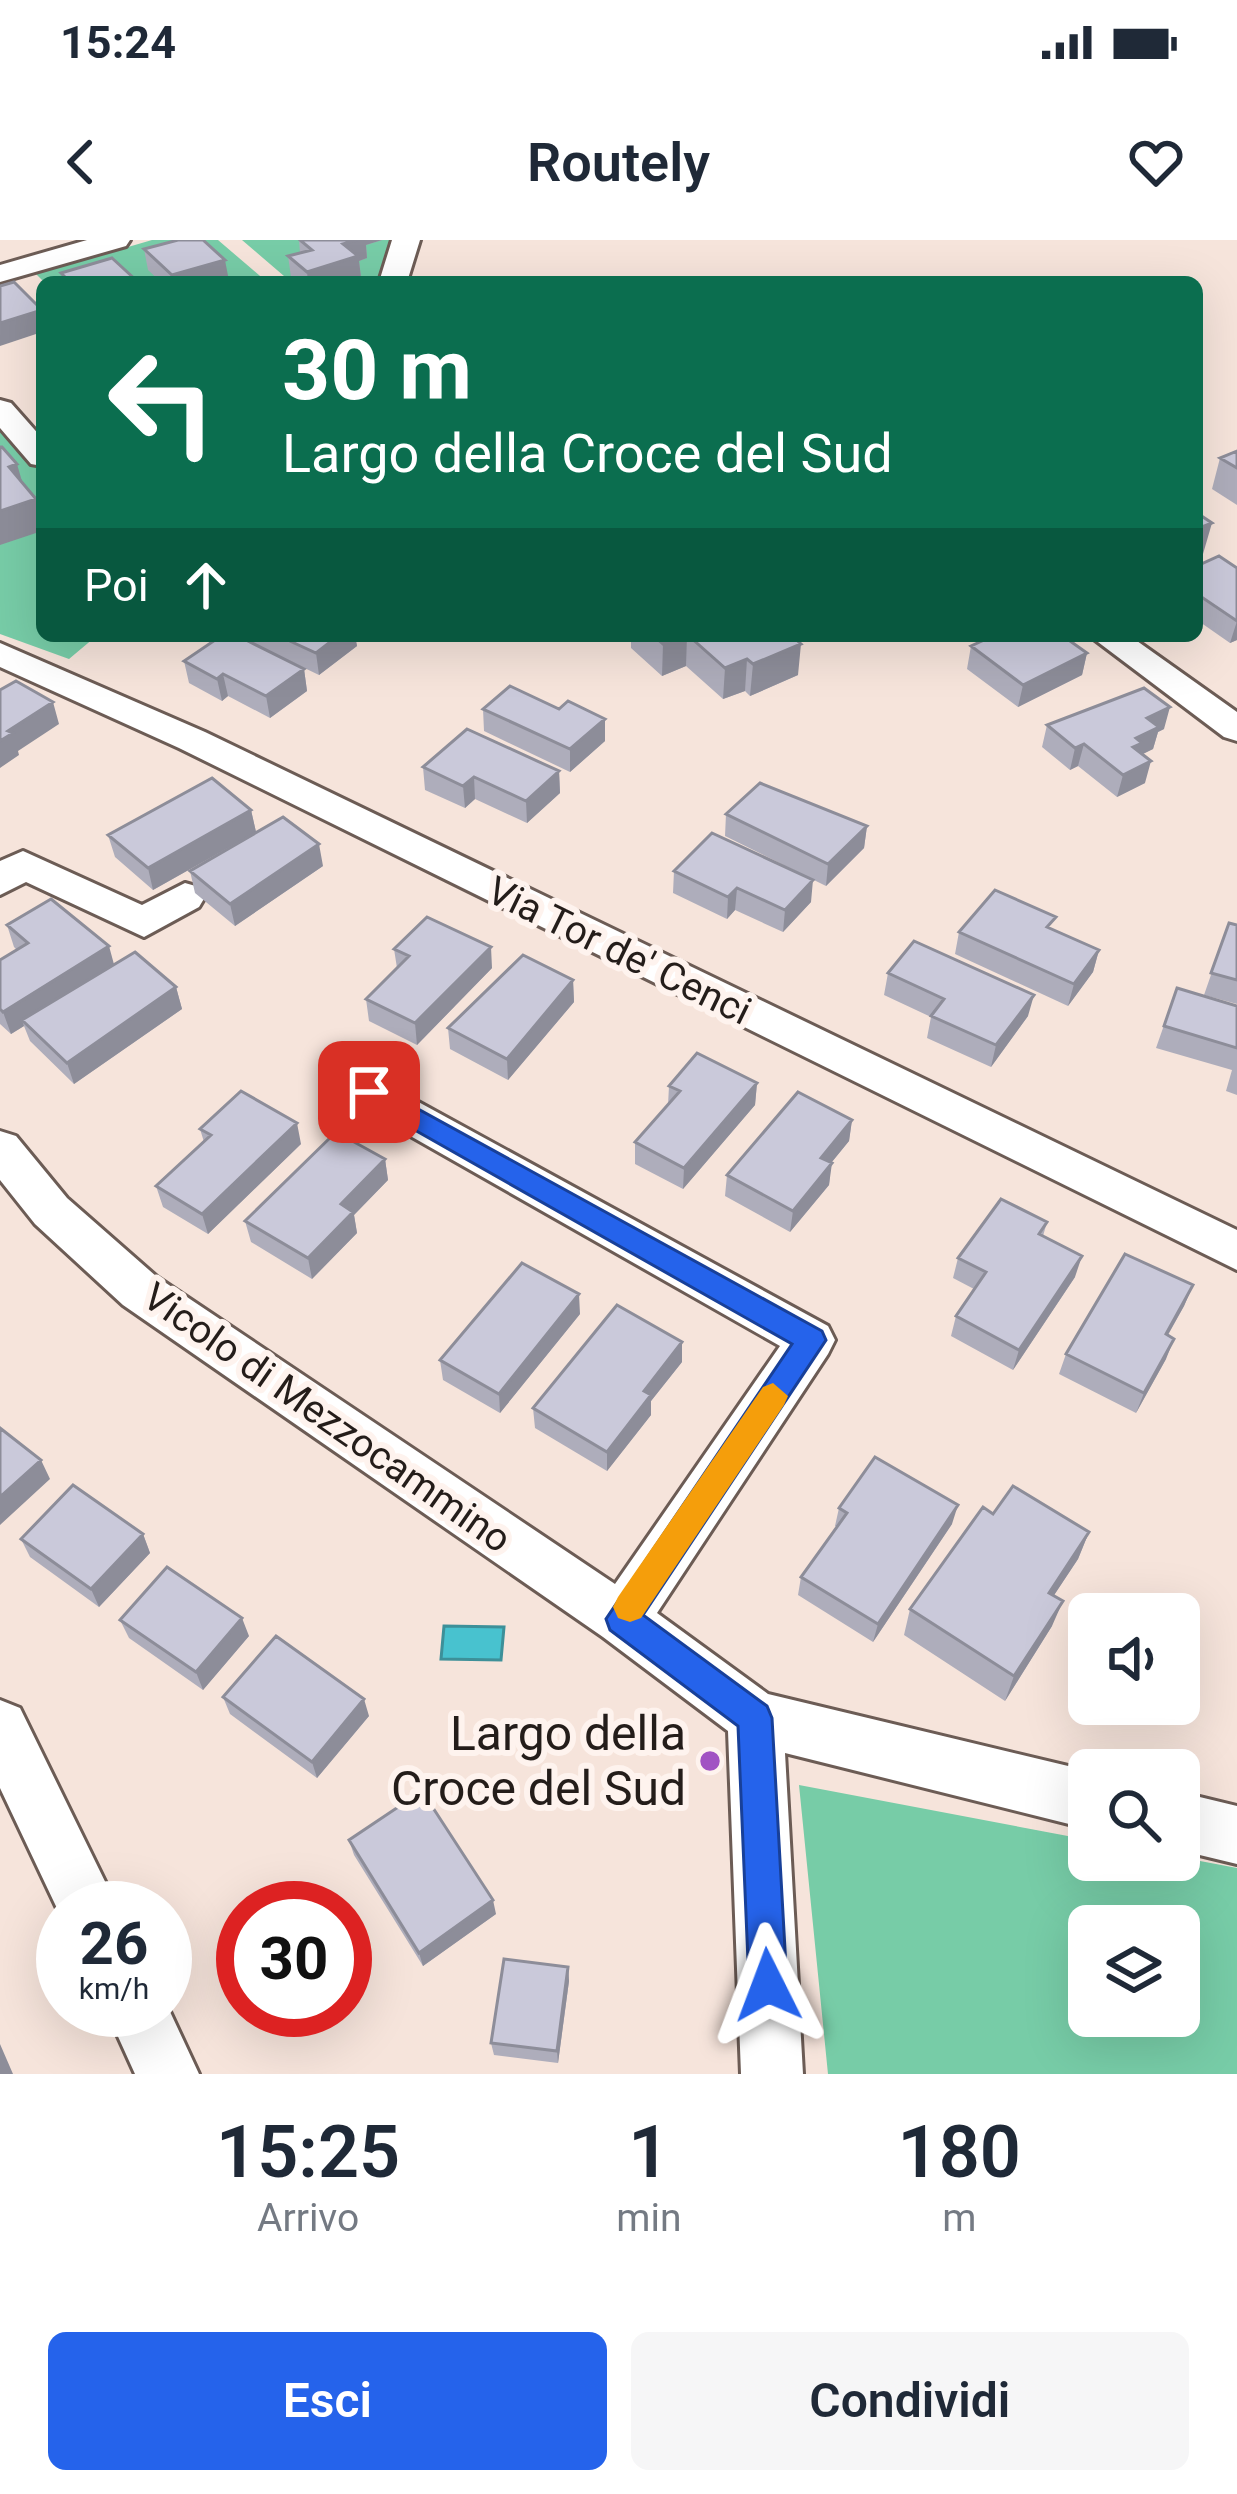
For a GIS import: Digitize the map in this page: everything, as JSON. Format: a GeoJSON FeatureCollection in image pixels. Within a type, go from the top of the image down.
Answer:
{"type":"FeatureCollection","features":[{"type":"Feature","properties":{"kind":"street"},"geometry":{"type":"LineString","coordinates":[[0,274],[116,240]]}},
{"type":"Feature","properties":{"kind":"street"},"geometry":{"type":"LineString","coordinates":[[395,276],[406,240]]}},
{"type":"Feature","properties":{"kind":"street"},"geometry":{"type":"LineString","coordinates":[[0,409],[36,450]]}},
{"type":"Feature","properties":{"kind":"street"},"geometry":{"type":"LineString","coordinates":[[1115,642],[1237,729]]}},
{"type":"Feature","properties":{"kind":"street","name":"Via Tor de' Cenci"},"geometry":{"type":"LineString","coordinates":[[0,654],[192,740],[1234,1244]]}},
{"type":"Feature","properties":{"kind":"street"},"geometry":{"type":"LineString","coordinates":[[0,881],[23,864],[144,923],[185,897]]}},
{"type":"Feature","properties":{"kind":"street"},"geometry":{"type":"LineString","coordinates":[[369,1092],[811,1340],[622,1619]]}},
{"type":"Feature","properties":{"kind":"street","name":"Vicolo di Mezzocammino"},"geometry":{"type":"LineString","coordinates":[[0,1148],[76,1237],[140,1291],[622,1619],[755,1718]]}},
{"type":"Feature","properties":{"kind":"street"},"geometry":{"type":"LineString","coordinates":[[772,2074],[755,1718],[1068,1795]]}},
{"type":"Feature","properties":{"kind":"street"},"geometry":{"type":"LineString","coordinates":[[0,1727],[75,1881]]}},
{"type":"Feature","properties":{"kind":"street"},"geometry":{"type":"LineString","coordinates":[[1200,1826],[1237,1834]]}},
{"type":"Feature","properties":{"kind":"street"},"geometry":{"type":"LineString","coordinates":[[150,2037],[168,2074]]}},
{"type":"Feature","properties":{"kind":"green space"},"geometry":{"type":"Polygon","coordinates":[[[152,240],[218,240],[260,276],[38,276],[152,240]]]}},
{"type":"Feature","properties":{"kind":"green space"},"geometry":{"type":"Polygon","coordinates":[[[242,240],[394,240],[380,276],[284,276],[242,240]]]}},
{"type":"Feature","properties":{"kind":"green space"},"geometry":{"type":"Polygon","coordinates":[[[0,422],[36,462],[36,642],[89,642],[69,659],[0,634],[0,422]]]}},
{"type":"Feature","properties":{"kind":"green space"},"geometry":{"type":"Polygon","coordinates":[[[799,1785],[1068,1836],[1068,1881],[1200,1881],[1200,1861],[1237,1868],[1237,2074],[828,2074],[799,1785]]]}},
{"type":"Feature","properties":{"kind":"water"},"geometry":{"type":"Polygon","coordinates":[[[444,1626],[504,1627],[501,1660],[441,1659],[444,1626]]]}},
{"type":"Feature","properties":{"kind":"building"},"geometry":{"type":"Polygon","coordinates":[[[178,240],[203,240],[225,260],[172,275],[144,249],[178,240]]]}},
{"type":"Feature","properties":{"kind":"building"},"geometry":{"type":"Polygon","coordinates":[[[300,240],[357,240],[343,244],[358,256],[307,272],[288,256],[312,250],[300,240]]]}},
{"type":"Feature","properties":{"kind":"building"},"geometry":{"type":"Polygon","coordinates":[[[112,258],[132,276],[64,276],[61,273],[112,258]]]}},
{"type":"Feature","properties":{"kind":"building"},"geometry":{"type":"Polygon","coordinates":[[[14,282],[36,304],[36,312],[0,323],[0,286],[14,282]]]}},
{"type":"Feature","properties":{"kind":"building"},"geometry":{"type":"Polygon","coordinates":[[[0,447],[17,464],[9,467],[36,499],[0,511],[0,447]]]}},
{"type":"Feature","properties":{"kind":"building"},"geometry":{"type":"Polygon","coordinates":[[[1237,451],[1237,468],[1220,458],[1237,451]]]}},
{"type":"Feature","properties":{"kind":"building"},"geometry":{"type":"Polygon","coordinates":[[[1219,556],[1237,568],[1237,621],[1203,598],[1203,563],[1219,556]]]}},
{"type":"Feature","properties":{"kind":"building"},"geometry":{"type":"Polygon","coordinates":[[[212,642],[250,642],[304,669],[266,696],[223,674],[217,679],[184,661],[212,642]]]}},
{"type":"Feature","properties":{"kind":"building"},"geometry":{"type":"Polygon","coordinates":[[[292,642],[330,642],[316,653],[292,642]]]}},
{"type":"Feature","properties":{"kind":"building"},"geometry":{"type":"Polygon","coordinates":[[[696,642],[801,644],[753,664],[747,659],[725,668],[696,642]]]}},
{"type":"Feature","properties":{"kind":"building"},"geometry":{"type":"Polygon","coordinates":[[[980,642],[1071,642],[1087,653],[1023,685],[971,646],[980,642]]]}},
{"type":"Feature","properties":{"kind":"building"},"geometry":{"type":"Polygon","coordinates":[[[16,681],[53,702],[0,741],[0,690],[16,681]]]}},
{"type":"Feature","properties":{"kind":"building"},"geometry":{"type":"Polygon","coordinates":[[[510,686],[559,709],[568,701],[605,719],[570,749],[483,709],[510,686]]]}},
{"type":"Feature","properties":{"kind":"building"},"geometry":{"type":"Polygon","coordinates":[[[1144,688],[1170,707],[1147,718],[1159,727],[1136,738],[1142,743],[1133,747],[1151,761],[1123,775],[1084,744],[1075,748],[1047,725],[1144,688]]]}},
{"type":"Feature","properties":{"kind":"building"},"geometry":{"type":"Polygon","coordinates":[[[467,729],[559,771],[526,801],[474,777],[463,786],[423,767],[467,729]]]}},
{"type":"Feature","properties":{"kind":"building"},"geometry":{"type":"Polygon","coordinates":[[[212,778],[251,810],[148,868],[108,835],[212,778]]]}},
{"type":"Feature","properties":{"kind":"building"},"geometry":{"type":"Polygon","coordinates":[[[760,783],[867,826],[828,864],[726,814],[760,783]]]}},
{"type":"Feature","properties":{"kind":"building"},"geometry":{"type":"Polygon","coordinates":[[[283,817],[319,844],[230,904],[190,871],[283,817]]]}},
{"type":"Feature","properties":{"kind":"building"},"geometry":{"type":"Polygon","coordinates":[[[712,833],[813,880],[785,910],[737,888],[728,897],[674,871],[712,833]]]}},
{"type":"Feature","properties":{"kind":"building"},"geometry":{"type":"Polygon","coordinates":[[[995,890],[1056,917],[1047,927],[1099,950],[1074,984],[959,932],[995,890]]]}},
{"type":"Feature","properties":{"kind":"building"},"geometry":{"type":"Polygon","coordinates":[[[51,899],[109,946],[3,1012],[0,960],[28,943],[7,925],[51,899]]]}},
{"type":"Feature","properties":{"kind":"building"},"geometry":{"type":"Polygon","coordinates":[[[427,917],[491,947],[415,1023],[366,999],[409,956],[394,949],[427,917]]]}},
{"type":"Feature","properties":{"kind":"building"},"geometry":{"type":"Polygon","coordinates":[[[1229,923],[1237,925],[1237,980],[1211,973],[1229,923]]]}},
{"type":"Feature","properties":{"kind":"building"},"geometry":{"type":"Polygon","coordinates":[[[914,941],[1034,995],[996,1045],[931,1016],[944,999],[888,973],[914,941]]]}},
{"type":"Feature","properties":{"kind":"building"},"geometry":{"type":"Polygon","coordinates":[[[135,952],[176,987],[67,1063],[22,1020],[135,952]]]}},
{"type":"Feature","properties":{"kind":"building"},"geometry":{"type":"Polygon","coordinates":[[[523,955],[573,980],[507,1059],[448,1028],[523,955]]]}},
{"type":"Feature","properties":{"kind":"building"},"geometry":{"type":"Polygon","coordinates":[[[1177,988],[1237,1006],[1237,1048],[1164,1026],[1177,988]]]}},
{"type":"Feature","properties":{"kind":"building"},"geometry":{"type":"Polygon","coordinates":[[[697,1053],[757,1083],[684,1168],[635,1142],[680,1091],[669,1086],[697,1053]]]}},
{"type":"Feature","properties":{"kind":"building"},"geometry":{"type":"Polygon","coordinates":[[[241,1091],[297,1123],[202,1214],[156,1186],[211,1135],[200,1129],[241,1091]]]}},
{"type":"Feature","properties":{"kind":"building"},"geometry":{"type":"Polygon","coordinates":[[[798,1092],[852,1120],[821,1158],[832,1163],[793,1211],[727,1175],[798,1092]]]}},
{"type":"Feature","properties":{"kind":"building"},"geometry":{"type":"Polygon","coordinates":[[[336,1132],[385,1159],[341,1204],[353,1212],[308,1258],[245,1221],[336,1132]]]}},
{"type":"Feature","properties":{"kind":"building"},"geometry":{"type":"Polygon","coordinates":[[[1001,1199],[1047,1222],[1039,1234],[1082,1256],[1019,1350],[956,1316],[986,1272],[958,1258],[1001,1199]]]}},
{"type":"Feature","properties":{"kind":"building"},"geometry":{"type":"Polygon","coordinates":[[[1125,1254],[1193,1285],[1166,1334],[1174,1339],[1144,1393],[1066,1354],[1125,1254]]]}},
{"type":"Feature","properties":{"kind":"building"},"geometry":{"type":"Polygon","coordinates":[[[522,1263],[579,1294],[499,1394],[440,1360],[522,1263]]]}},
{"type":"Feature","properties":{"kind":"building"},"geometry":{"type":"Polygon","coordinates":[[[617,1305],[682,1342],[644,1391],[651,1395],[607,1452],[533,1408],[617,1305]]]}},
{"type":"Feature","properties":{"kind":"building"},"geometry":{"type":"Polygon","coordinates":[[[0,1428],[41,1460],[0,1497],[0,1428]]]}},
{"type":"Feature","properties":{"kind":"building"},"geometry":{"type":"Polygon","coordinates":[[[875,1457],[958,1505],[878,1624],[801,1577],[847,1513],[839,1508],[875,1457]]]}},
{"type":"Feature","properties":{"kind":"building"},"geometry":{"type":"Polygon","coordinates":[[[73,1485],[143,1534],[91,1589],[21,1539],[73,1485]]]}},
{"type":"Feature","properties":{"kind":"building"},"geometry":{"type":"Polygon","coordinates":[[[1013,1486],[1089,1532],[1049,1593],[1063,1601],[1014,1676],[910,1609],[983,1507],[993,1514],[1013,1486]]]}},
{"type":"Feature","properties":{"kind":"building"},"geometry":{"type":"Polygon","coordinates":[[[167,1567],[242,1618],[196,1672],[120,1620],[167,1567]]]}},
{"type":"Feature","properties":{"kind":"building"},"geometry":{"type":"Polygon","coordinates":[[[276,1636],[364,1699],[312,1762],[223,1697],[276,1636]]]}},
{"type":"Feature","properties":{"kind":"building"},"geometry":{"type":"Polygon","coordinates":[[[422,1791],[493,1900],[419,1953],[349,1840],[422,1791]]]}},
{"type":"Feature","properties":{"kind":"building"},"geometry":{"type":"Polygon","coordinates":[[[504,1959],[568,1967],[557,2051],[491,2043],[504,1959]]]}},
{"type":"Feature","properties":{"kind":"slow traffic"},"geometry":{"type":"LineString","coordinates":[[630,1607],[773,1396]]}},
{"type":"Feature","properties":{"kind":"place","name":"Largo della Croce del Sud"},"geometry":{"type":"Point","coordinates":[710,1761]}},
{"type":"Feature","properties":{"kind":"route"},"geometry":{"type":"LineString","coordinates":[[369,1092],[811,1340],[622,1619],[755,1718],[768,1985]]}}]}
